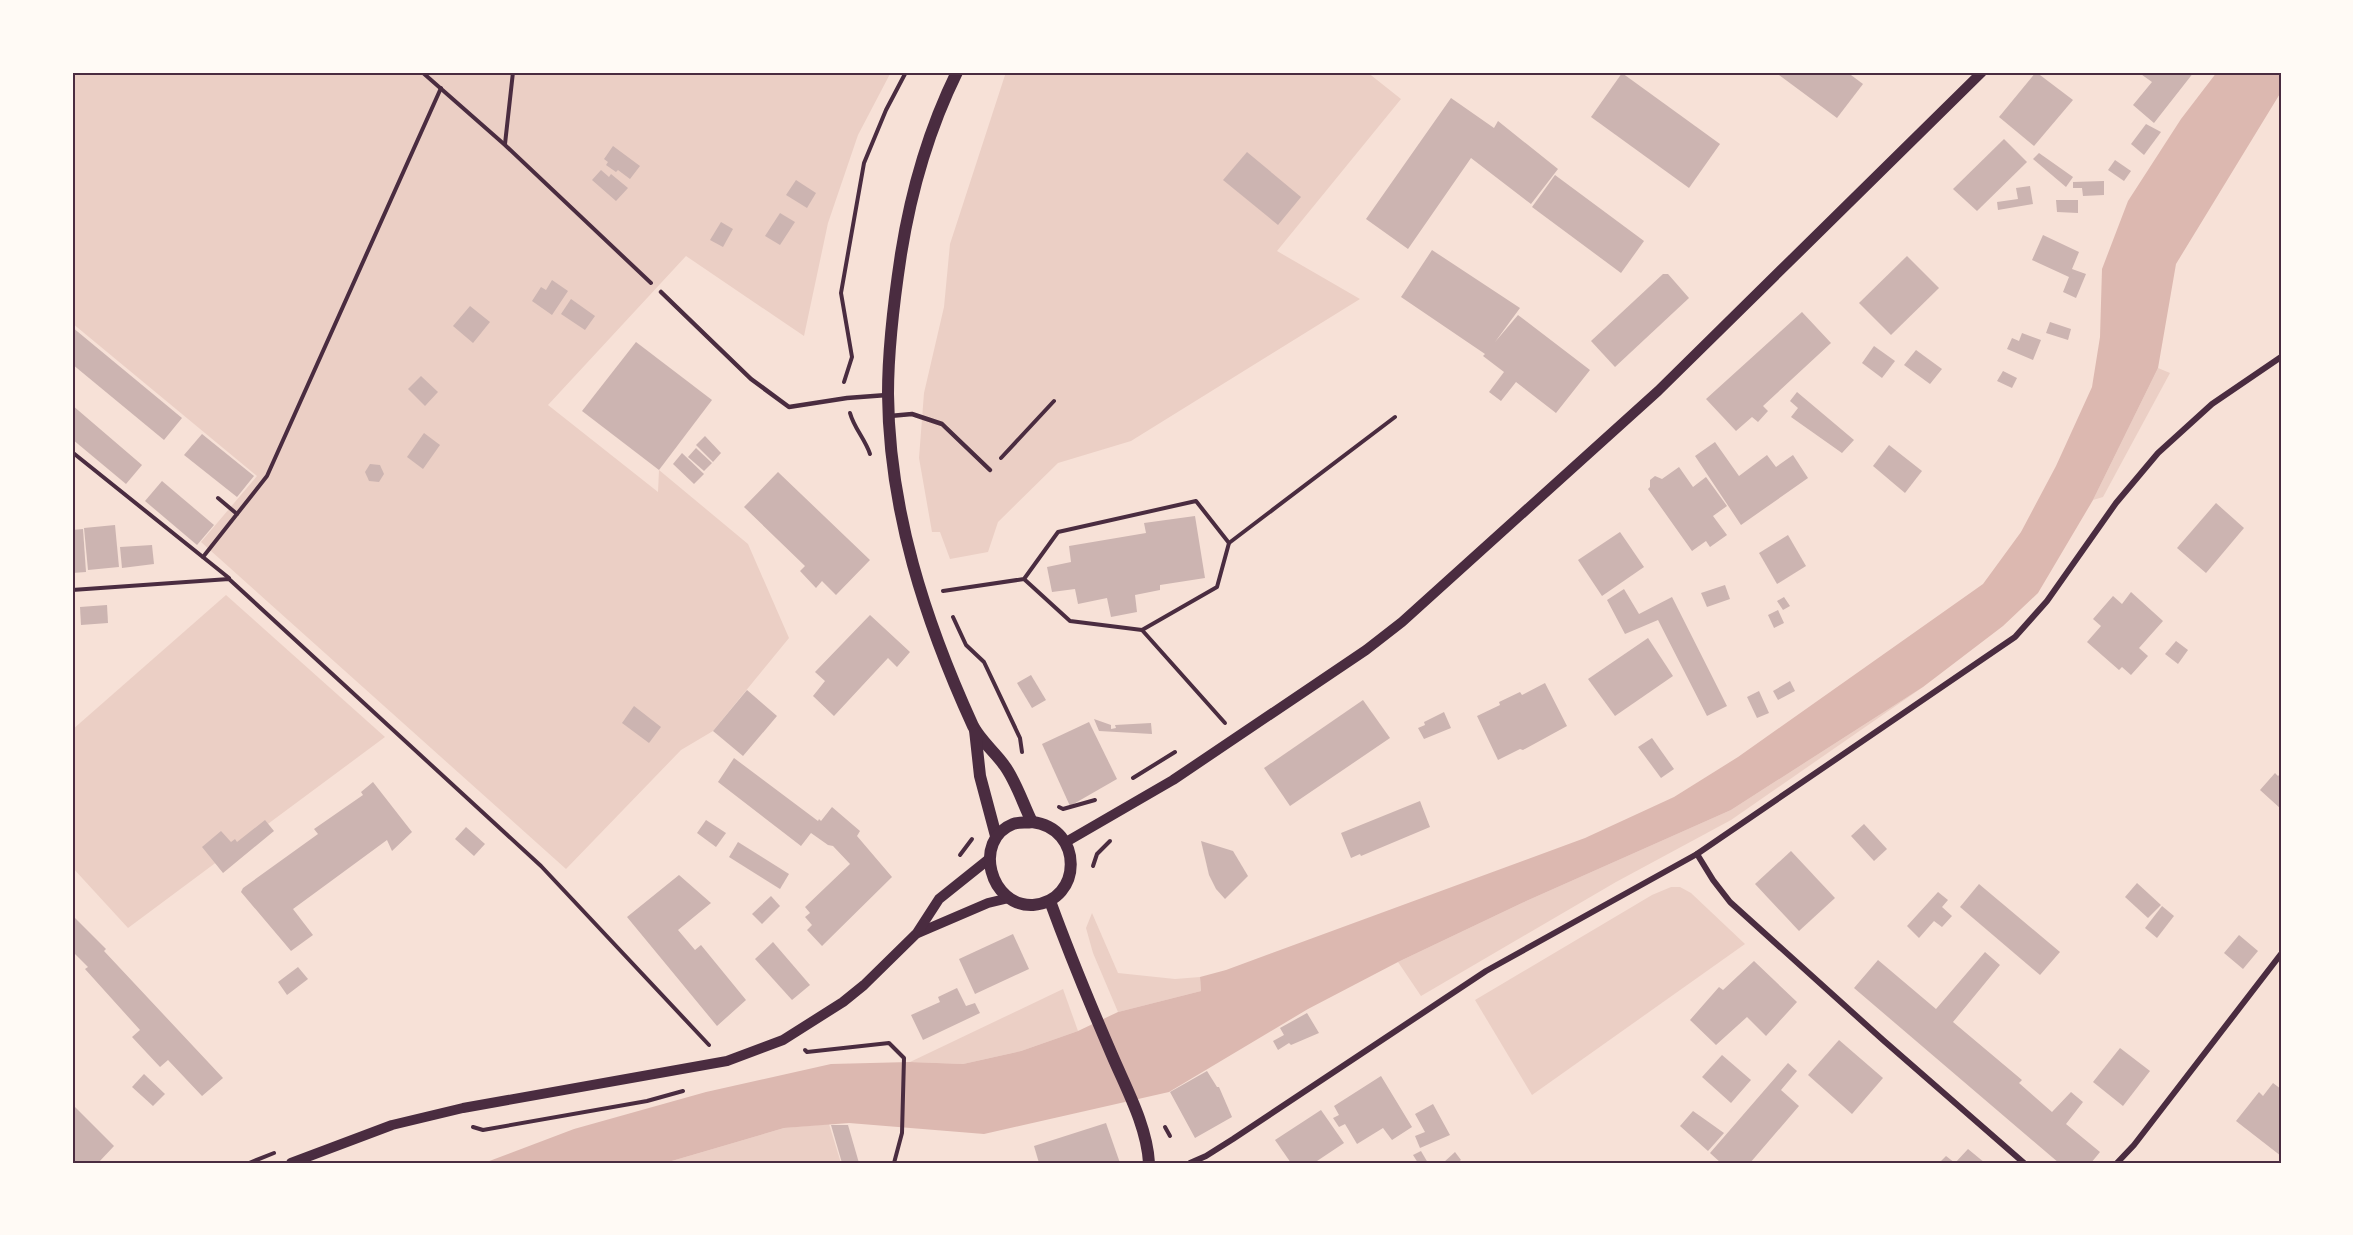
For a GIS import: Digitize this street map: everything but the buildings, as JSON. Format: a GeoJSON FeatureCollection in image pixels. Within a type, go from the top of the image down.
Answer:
{"type":"FeatureCollection","features":[{"type":"Feature","properties":{"kind":"main road"},"geometry":{"type":"LineString","coordinates":[[957,72],[933,126],[906,222],[894,294],[889,352],[890,416],[899,506],[909,553],[941,651],[975,729],[1006,767],[1032,822]]}},
{"type":"Feature","properties":{"kind":"main road"},"geometry":{"type":"LineString","coordinates":[[975,729],[980,776],[996,836],[989,859],[991,877],[1000,892],[1020,904],[1033,905],[1050,901],[1063,888],[1070,874],[1071,858],[1066,843],[1056,831],[1045,824],[1032,822],[1013,824],[996,836]]}},
{"type":"Feature","properties":{"kind":"main road"},"geometry":{"type":"LineString","coordinates":[[1050,901],[1079,978],[1137,1114],[1149,1163]]}},
{"type":"Feature","properties":{"kind":"street"},"geometry":{"type":"LineString","coordinates":[[1066,843],[1173,780],[1237,738],[1366,650],[1439,590],[1658,391],[1982,72]]}},
{"type":"Feature","properties":{"kind":"street"},"geometry":{"type":"LineString","coordinates":[[1190,1163],[1233,1139],[1486,971],[1697,854],[2015,637],[2047,601],[2116,503],[2158,453],[2212,404],[2281,357]]}},
{"type":"Feature","properties":{"kind":"street"},"geometry":{"type":"LineString","coordinates":[[1697,854],[1730,902],[2024,1163]]}},
{"type":"Feature","properties":{"kind":"street"},"geometry":{"type":"LineString","coordinates":[[291,1163],[392,1125],[463,1108],[727,1061],[783,1040],[843,1002],[890,962],[917,933],[939,899],[989,859]]}},
{"type":"Feature","properties":{"kind":"street"},"geometry":{"type":"LineString","coordinates":[[917,933],[988,903],[1009,898]]}},
{"type":"Feature","properties":{"kind":"street"},"geometry":{"type":"LineString","coordinates":[[2117,1163],[2134,1145],[2281,954]]}},
{"type":"Feature","properties":{"kind":"lane"},"geometry":{"type":"LineString","coordinates":[[662,292],[751,379],[789,406],[888,395]]}},
{"type":"Feature","properties":{"kind":"lane"},"geometry":{"type":"LineString","coordinates":[[890,416],[912,414],[942,424],[990,470]]}},
{"type":"Feature","properties":{"kind":"path"},"geometry":{"type":"LineString","coordinates":[[422,72],[505,145],[662,292]]}},
{"type":"Feature","properties":{"kind":"path"},"geometry":{"type":"LineString","coordinates":[[505,145],[513,72]]}},
{"type":"Feature","properties":{"kind":"path"},"geometry":{"type":"LineString","coordinates":[[871,460],[866,443],[852,422],[847,398],[844,380],[852,357],[841,293],[864,163],[886,110],[906,72]]}},
{"type":"Feature","properties":{"kind":"path"},"geometry":{"type":"LineString","coordinates":[[203,557],[267,476],[441,88]]}},
{"type":"Feature","properties":{"kind":"path"},"geometry":{"type":"LineString","coordinates":[[990,470],[1054,401]]}},
{"type":"Feature","properties":{"kind":"path"},"geometry":{"type":"LineString","coordinates":[[1024,579],[1070,621],[1142,630],[1217,587],[1229,543],[1395,417]]}},
{"type":"Feature","properties":{"kind":"path"},"geometry":{"type":"LineString","coordinates":[[72,452],[229,579],[541,866],[712,1048]]}},
{"type":"Feature","properties":{"kind":"path"},"geometry":{"type":"LineString","coordinates":[[218,498],[237,514]]}},
{"type":"Feature","properties":{"kind":"path"},"geometry":{"type":"LineString","coordinates":[[942,591],[1024,579],[1059,532],[1196,501],[1229,543]]}},
{"type":"Feature","properties":{"kind":"path"},"geometry":{"type":"LineString","coordinates":[[72,590],[229,579]]}},
{"type":"Feature","properties":{"kind":"path"},"geometry":{"type":"LineString","coordinates":[[939,582],[946,602]]}},
{"type":"Feature","properties":{"kind":"path"},"geometry":{"type":"LineString","coordinates":[[951,613],[966,645],[984,662],[1020,738],[1022,758]]}},
{"type":"Feature","properties":{"kind":"path"},"geometry":{"type":"LineString","coordinates":[[1142,630],[1237,738]]}},
{"type":"Feature","properties":{"kind":"path"},"geometry":{"type":"LineString","coordinates":[[1090,876],[1096,854],[1116,836],[1096,800]]}},
{"type":"Feature","properties":{"kind":"path"},"geometry":{"type":"LineString","coordinates":[[801,1044],[807,1052],[889,1043],[904,1058],[902,1133],[894,1163]]}},
{"type":"Feature","properties":{"kind":"shaded area"},"geometry":{"type":"Polygon","coordinates":[[[72,72],[891,72],[858,135],[828,223],[804,336],[686,256],[548,405],[658,492],[659,470],[748,544],[789,638],[713,731],[681,750],[566,869],[201,542],[257,476],[72,323],[72,72]]]}},
{"type":"Feature","properties":{"kind":"shaded area"},"geometry":{"type":"Polygon","coordinates":[[[1006,72],[1367,72],[1401,99],[1277,251],[1360,299],[1131,441],[1058,463],[998,522],[988,552],[950,559],[940,532],[932,532],[919,458],[924,393],[944,307],[950,244],[1006,72]]]}},
{"type":"Feature","properties":{"kind":"shaded area"},"geometry":{"type":"Polygon","coordinates":[[[2217,72],[2281,72],[2281,92],[2176,264],[2158,368],[2093,500],[2038,593],[2003,626],[1923,687],[1731,810],[1522,903],[1398,962],[1308,1009],[1169,1092],[984,1134],[849,1123],[784,1128],[665,1163],[484,1163],[574,1129],[706,1092],[831,1064],[910,1062],[963,1064],[1021,1051],[1078,1031],[1118,1012],[1201,991],[1200,977],[1226,970],[1585,838],[1674,797],[1738,757],[1983,584],[2021,532],[2056,466],[2092,387],[2100,337],[2102,269],[2128,201],[2181,119],[2217,72]]]}},
{"type":"Feature","properties":{"kind":"shaded area"},"geometry":{"type":"Polygon","coordinates":[[[2158,368],[2170,373],[2103,497],[2093,500],[2158,368]]]}},
{"type":"Feature","properties":{"kind":"shaded area"},"geometry":{"type":"Polygon","coordinates":[[[226,595],[385,737],[128,928],[72,867],[72,730],[226,595]]]}},
{"type":"Feature","properties":{"kind":"shaded area"},"geometry":{"type":"Polygon","coordinates":[[[1923,687],[1731,820],[1616,882],[1421,996],[1398,962],[1522,903],[1731,810],[1923,687]]]}},
{"type":"Feature","properties":{"kind":"shaded area"},"geometry":{"type":"Polygon","coordinates":[[[1671,887],[1680,887],[1691,893],[1745,944],[1532,1095],[1475,1000],[1652,895],[1671,887]]]}},
{"type":"Feature","properties":{"kind":"shaded area"},"geometry":{"type":"Polygon","coordinates":[[[1092,913],[1118,973],[1175,979],[1200,977],[1201,991],[1118,1012],[1093,953],[1086,928],[1092,913]]]}},
{"type":"Feature","properties":{"kind":"shaded area"},"geometry":{"type":"Polygon","coordinates":[[[1063,989],[1078,1031],[1021,1051],[963,1064],[910,1062],[1063,989]]]}},
{"type":"Feature","properties":{"kind":"shaded area"},"geometry":{"type":"Polygon","coordinates":[[[829,1124],[841,1163],[665,1163],[784,1128],[829,1124]]]}}]}
